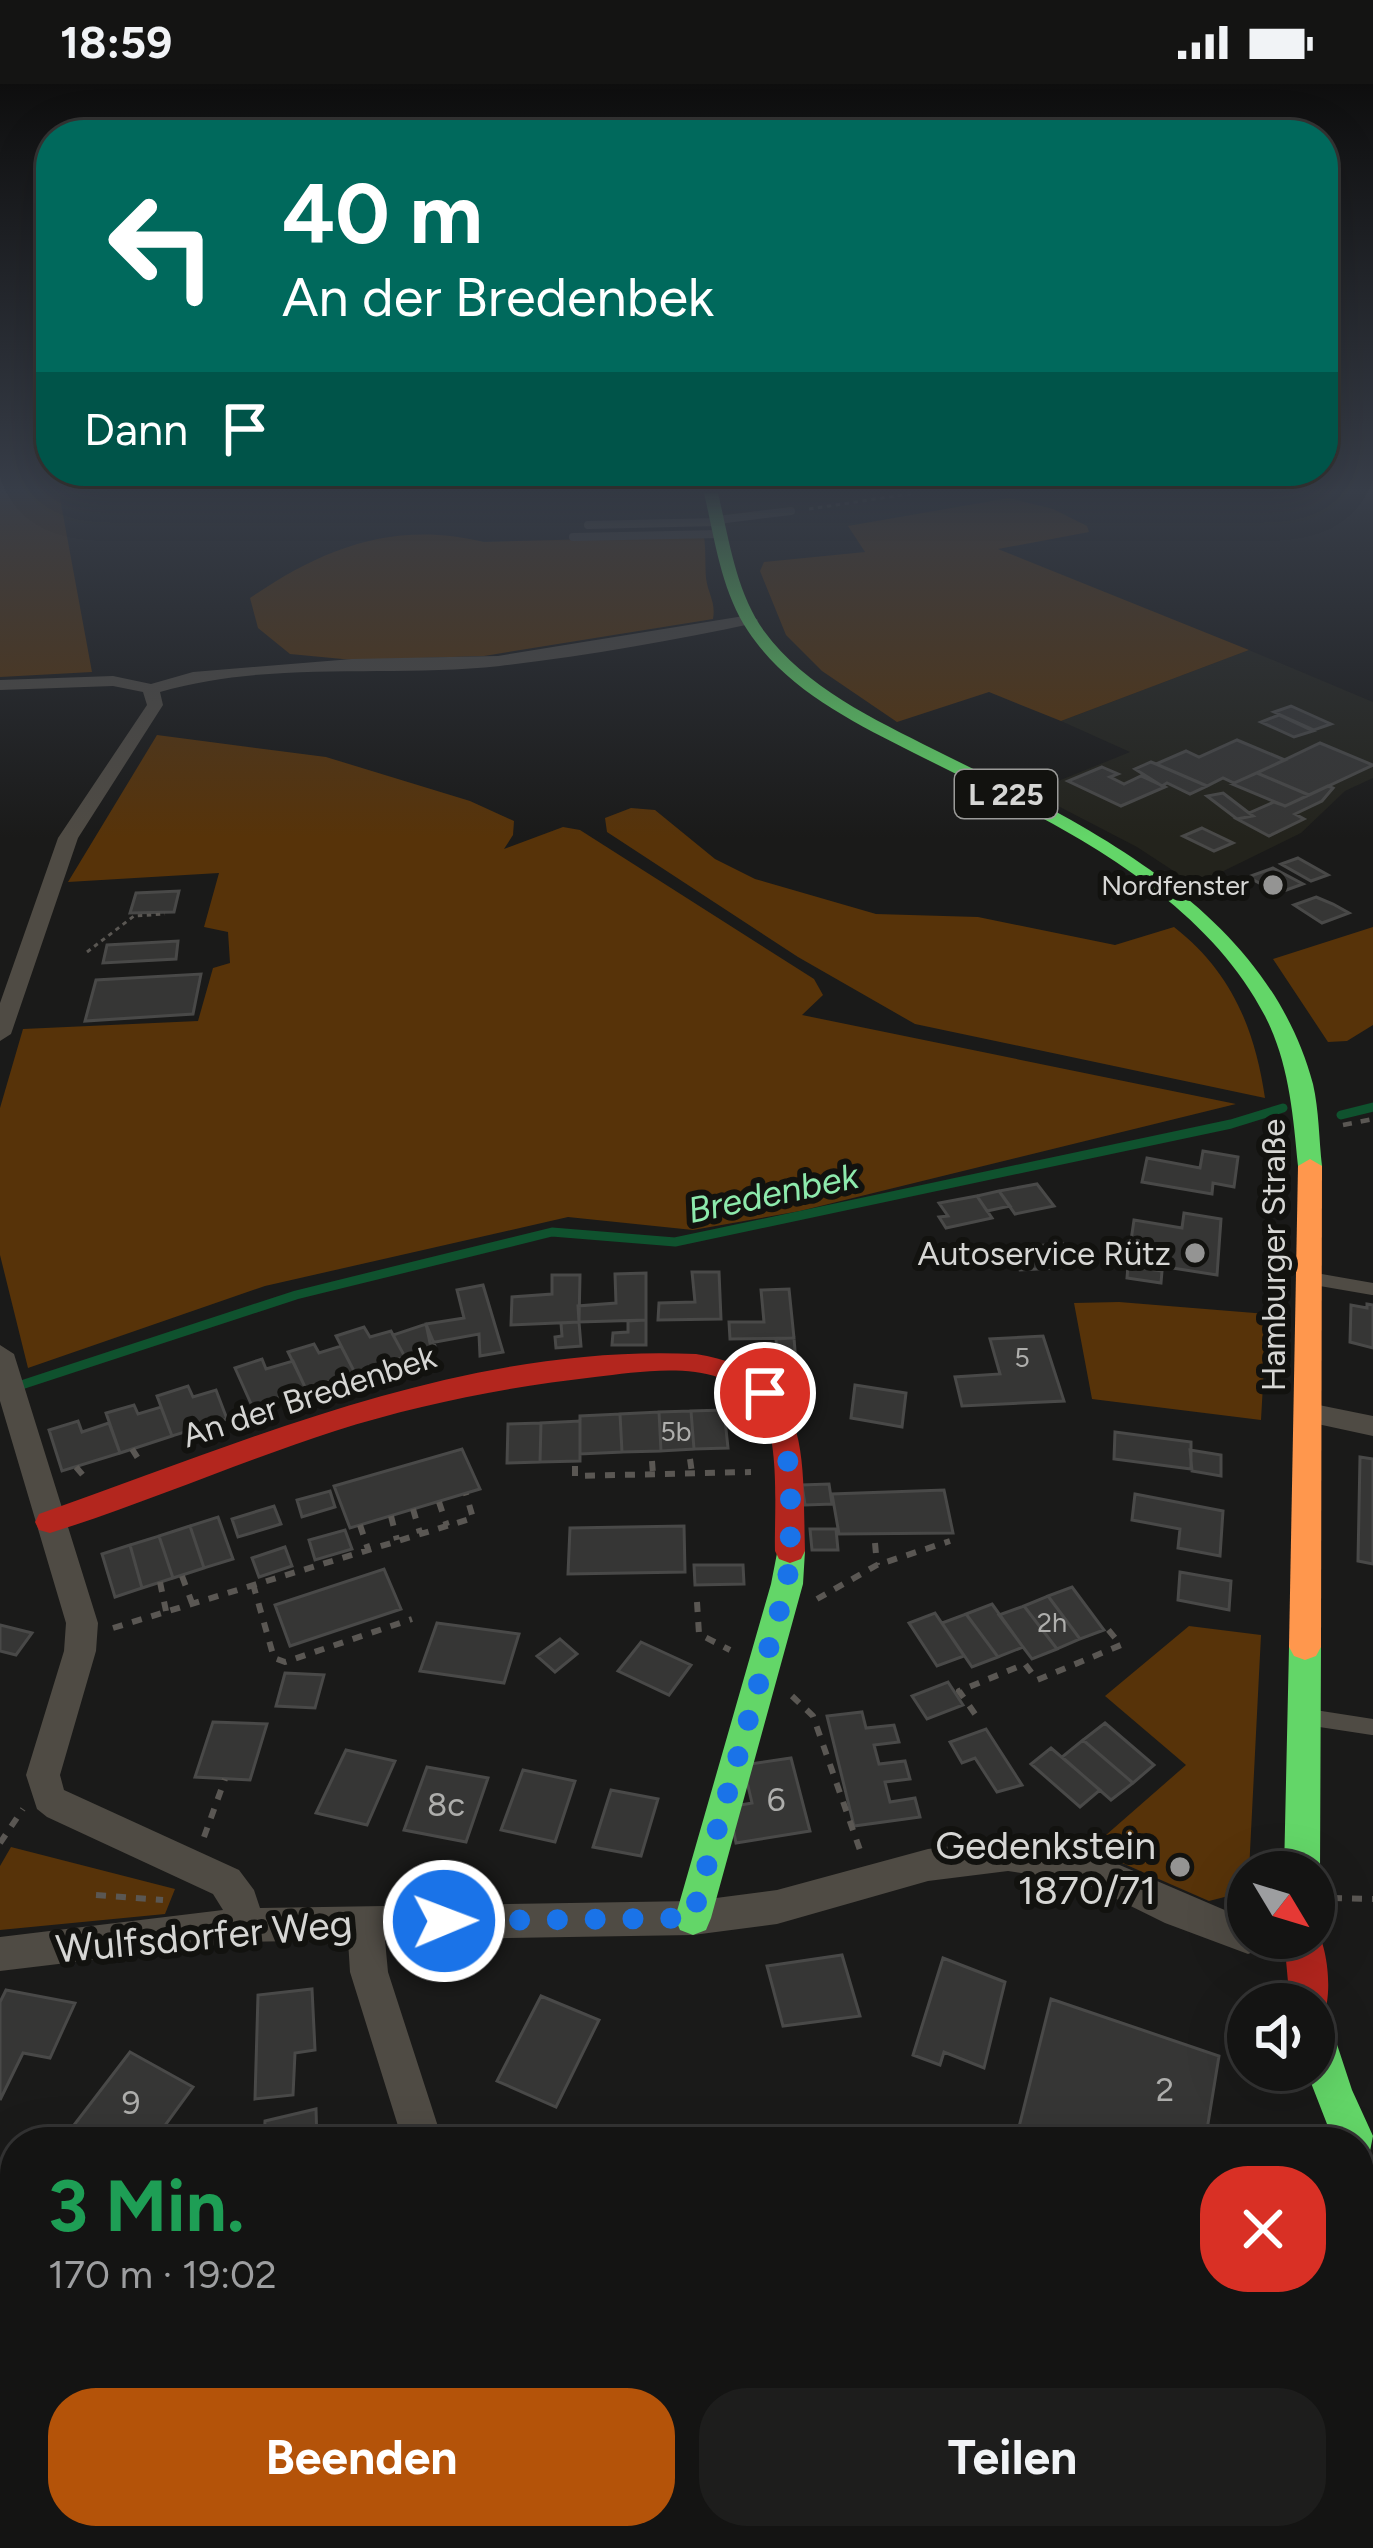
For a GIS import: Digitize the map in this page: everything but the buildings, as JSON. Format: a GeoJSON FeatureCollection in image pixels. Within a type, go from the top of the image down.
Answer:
{"type":"FeatureCollection","features":[{"type":"Feature","properties":{"kind":"main road","name":"Hamburger Straße"},"geometry":{"type":"LineString","coordinates":[[746,608],[781,660],[834,701],[1080,834],[1184,902],[1225,942],[1264,993],[1299,1062],[1310,1112],[1302,1851]]}},
{"type":"Feature","properties":{"kind":"main road","name":"An der Bredenbek"},"geometry":{"type":"LineString","coordinates":[[50,1522],[358,1410],[443,1388],[553,1368],[693,1362],[733,1372],[775,1405],[782,1419],[790,1554],[780,1619],[692,1918]]}},
{"type":"Feature","properties":{"kind":"main road"},"geometry":{"type":"LineString","coordinates":[[1332,2091],[1348,2127]]}},
{"type":"Feature","properties":{"kind":"street"},"geometry":{"type":"LineString","coordinates":[[0,685],[113,681],[151,689],[194,677],[352,664],[498,661],[750,620]]}},
{"type":"Feature","properties":{"kind":"street"},"geometry":{"type":"LineString","coordinates":[[0,1034],[68,838],[155,705],[151,689]]}},
{"type":"Feature","properties":{"kind":"street"},"geometry":{"type":"LineString","coordinates":[[6,1377],[74,1589],[81,1638],[44,1787],[59,1806],[194,1865],[236,1889],[242,1925]]}},
{"type":"Feature","properties":{"kind":"street"},"geometry":{"type":"LineString","coordinates":[[1309,1413],[1373,1426]]}},
{"type":"Feature","properties":{"kind":"street","name":"Wulfsdorfer Weg"},"geometry":{"type":"LineString","coordinates":[[0,1954],[242,1925],[692,1918],[777,1907],[982,1857],[1040,1856],[1107,1874],[1178,1911],[1227,1930]]}},
{"type":"Feature","properties":{"kind":"street"},"geometry":{"type":"LineString","coordinates":[[364,1923],[369,1972],[418,2127]]}},
{"type":"Feature","properties":{"kind":"lane"},"geometry":{"type":"LineString","coordinates":[[1310,1278],[1373,1289]]}},
{"type":"Feature","properties":{"kind":"lane"},"geometry":{"type":"LineString","coordinates":[[1303,1716],[1373,1726]]}},
{"type":"Feature","properties":{"kind":"path"},"geometry":{"type":"LineString","coordinates":[[87,952],[134,916],[165,914]]}},
{"type":"Feature","properties":{"kind":"path"},"geometry":{"type":"LineString","coordinates":[[690,1459],[692,1473]]}},
{"type":"Feature","properties":{"kind":"path"},"geometry":{"type":"LineString","coordinates":[[652,1460],[653,1474]]}},
{"type":"Feature","properties":{"kind":"path"},"geometry":{"type":"LineString","coordinates":[[614,1464],[615,1474]]}},
{"type":"Feature","properties":{"kind":"path"},"geometry":{"type":"LineString","coordinates":[[574,1466],[575,1476],[787,1471]]}},
{"type":"Feature","properties":{"kind":"path"},"geometry":{"type":"LineString","coordinates":[[81,1638],[473,1518],[466,1494]]}},
{"type":"Feature","properties":{"kind":"path"},"geometry":{"type":"LineString","coordinates":[[439,1502],[447,1526]]}},
{"type":"Feature","properties":{"kind":"path"},"geometry":{"type":"LineString","coordinates":[[413,1509],[420,1533]]}},
{"type":"Feature","properties":{"kind":"path"},"geometry":{"type":"LineString","coordinates":[[391,1516],[398,1540]]}},
{"type":"Feature","properties":{"kind":"path"},"geometry":{"type":"LineString","coordinates":[[360,1525],[368,1549]]}},
{"type":"Feature","properties":{"kind":"path"},"geometry":{"type":"LineString","coordinates":[[912,1541],[915,1552]]}},
{"type":"Feature","properties":{"kind":"path"},"geometry":{"type":"LineString","coordinates":[[780,1619],[877,1565],[950,1541]]}},
{"type":"Feature","properties":{"kind":"path"},"geometry":{"type":"LineString","coordinates":[[875,1543],[877,1565]]}},
{"type":"Feature","properties":{"kind":"path"},"geometry":{"type":"LineString","coordinates":[[182,1576],[192,1603]]}},
{"type":"Feature","properties":{"kind":"path"},"geometry":{"type":"LineString","coordinates":[[160,1582],[166,1611]]}},
{"type":"Feature","properties":{"kind":"path"},"geometry":{"type":"LineString","coordinates":[[253,1584],[274,1658],[285,1662],[412,1619]]}},
{"type":"Feature","properties":{"kind":"path"},"geometry":{"type":"LineString","coordinates":[[697,1602],[700,1634],[764,1668],[813,1716],[871,1881]]}},
{"type":"Feature","properties":{"kind":"path"},"geometry":{"type":"LineString","coordinates":[[975,1714],[959,1691],[1025,1664],[1037,1679],[1121,1646],[1106,1628]]}},
{"type":"Feature","properties":{"kind":"path"},"geometry":{"type":"LineString","coordinates":[[194,1865],[225,1779]]}},
{"type":"Feature","properties":{"kind":"path"},"geometry":{"type":"LineString","coordinates":[[0,1843],[9,1824],[44,1787]]}},
{"type":"Feature","properties":{"kind":"path"},"geometry":{"type":"LineString","coordinates":[[1335,1898],[1373,1899]]}},
{"type":"Feature","properties":{"kind":"path"},"geometry":{"type":"LineString","coordinates":[[570,2127],[572,2122]]}},
{"type":"Feature","properties":{"kind":"shaded area"},"geometry":{"type":"Polygon","coordinates":[[[0,608],[80,608],[92,672],[0,677],[0,608]]]}},
{"type":"Feature","properties":{"kind":"shaded area"},"geometry":{"type":"Polygon","coordinates":[[[253,608],[713,608],[713,619],[484,656],[353,660],[290,654],[258,628],[253,608]]]}},
{"type":"Feature","properties":{"kind":"shaded area"},"geometry":{"type":"Polygon","coordinates":[[[775,608],[1145,608],[1249,650],[1061,721],[989,692],[897,722],[822,671],[786,635],[775,608]]]}},
{"type":"Feature","properties":{"kind":"shaded area"},"geometry":{"type":"Polygon","coordinates":[[[1249,650],[1373,702],[1373,778],[1345,791],[1301,833],[1195,885],[1137,847],[1031,792],[1130,752],[1061,721],[1249,650]]]}},
{"type":"Feature","properties":{"kind":"shaded area"},"geometry":{"type":"Polygon","coordinates":[[[157,735],[326,757],[470,801],[514,821],[513,835],[504,849],[563,827],[580,830],[814,979],[823,995],[802,1015],[1236,1104],[800,1211],[693,1230],[568,1217],[265,1286],[28,1368],[0,1255],[0,1108],[23,1029],[198,1021],[213,968],[230,963],[228,932],[204,927],[219,873],[68,882],[157,735]]]}},
{"type":"Feature","properties":{"kind":"shaded area"},"geometry":{"type":"Polygon","coordinates":[[[631,808],[655,810],[715,859],[755,879],[876,914],[978,917],[1115,945],[1174,927],[1211,963],[1237,1003],[1255,1048],[1265,1098],[915,1024],[798,957],[607,832],[605,818],[631,808]]]}},
{"type":"Feature","properties":{"kind":"shaded area"},"geometry":{"type":"Polygon","coordinates":[[[1373,927],[1373,1025],[1347,1041],[1328,1042],[1273,959],[1373,927]]]}},
{"type":"Feature","properties":{"kind":"shaded area"},"geometry":{"type":"Polygon","coordinates":[[[1074,1303],[1267,1314],[1261,1420],[1092,1399],[1074,1303]]]}},
{"type":"Feature","properties":{"kind":"shaded area"},"geometry":{"type":"Polygon","coordinates":[[[1189,1626],[1261,1635],[1250,1851],[1227,1851],[1227,1896],[1209,1901],[1090,1849],[1186,1765],[1105,1696],[1189,1626]]]}},
{"type":"Feature","properties":{"kind":"shaded area"},"geometry":{"type":"Polygon","coordinates":[[[11,1847],[175,1889],[165,1914],[0,1930],[0,1866],[11,1847]]]}},
{"type":"Feature","properties":{"kind":"waterway","name":"Bredenbek"},"geometry":{"type":"LineString","coordinates":[[1341,1115],[1373,1107]]}},
{"type":"Feature","properties":{"kind":"waterway","name":"Bredenbek"},"geometry":{"type":"LineString","coordinates":[[0,1392],[296,1295],[552,1232],[675,1242],[1231,1124],[1283,1108]]}},
{"type":"Feature","properties":{"kind":"traffic: fast"},"geometry":{"type":"LineString","coordinates":[[743,608],[773,652],[811,687],[1061,822],[1186,906],[1236,958],[1276,1017],[1302,1086],[1310,1166]]}},
{"type":"Feature","properties":{"kind":"traffic: fast"},"geometry":{"type":"LineString","coordinates":[[693,1918],[787,1584],[790,1551]]}},
{"type":"Feature","properties":{"kind":"traffic: fast"},"geometry":{"type":"LineString","coordinates":[[1302,1851],[1305,1647]]}},
{"type":"Feature","properties":{"kind":"traffic: fast"},"geometry":{"type":"LineString","coordinates":[[1332,2091],[1348,2127]]}},
{"type":"Feature","properties":{"kind":"traffic: slow"},"geometry":{"type":"LineString","coordinates":[[1305,1647],[1310,1166]]}},
{"type":"Feature","properties":{"kind":"traffic: jam"},"geometry":{"type":"LineString","coordinates":[[50,1522],[391,1404],[533,1375],[674,1362],[736,1373],[770,1400],[786,1451],[790,1551]]}},
{"type":"Feature","properties":{"kind":"traffic: jam"},"geometry":{"type":"LineString","coordinates":[[1305,1959],[1307,1983]]}},
{"type":"Feature","properties":{"kind":"place","name":"Nordfenster"},"geometry":{"type":"Point","coordinates":[1273,885]}},
{"type":"Feature","properties":{"kind":"place","name":"Autoservice Rütz"},"geometry":{"type":"Point","coordinates":[1195,1253]}},
{"type":"Feature","properties":{"kind":"place","name":"Gedenkstein 1870/71"},"geometry":{"type":"Point","coordinates":[1180,1867]}},
{"type":"Feature","properties":{"kind":"route"},"geometry":{"type":"LineString","coordinates":[[444,1921],[692,1918],[787,1584],[790,1554],[782,1419],[765,1393]]}}]}
